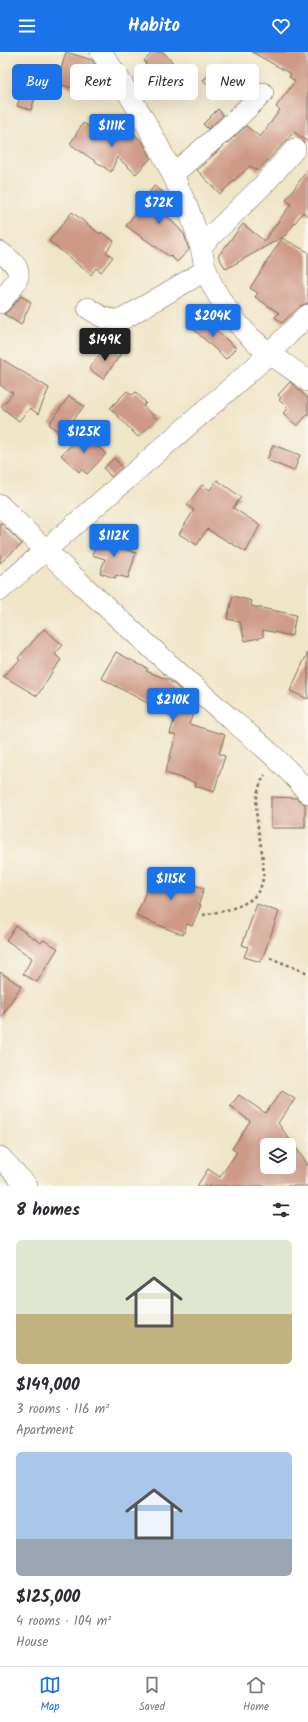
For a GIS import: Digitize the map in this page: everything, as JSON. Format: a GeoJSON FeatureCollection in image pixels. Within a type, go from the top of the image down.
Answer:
{"type":"FeatureCollection","features":[{"type":"Feature","properties":{"kind":"street"},"geometry":{"type":"LineString","coordinates":[[101,52],[135,105],[172,174],[185,201],[201,246],[206,270],[225,306],[237,323],[269,353],[308,381]]}},
{"type":"Feature","properties":{"kind":"street"},"geometry":{"type":"LineString","coordinates":[[172,174],[226,129],[263,94]]}},
{"type":"Feature","properties":{"kind":"street"},"geometry":{"type":"LineString","coordinates":[[201,246],[258,190],[295,149]]}},
{"type":"Feature","properties":{"kind":"street"},"geometry":{"type":"LineString","coordinates":[[0,252],[16,264],[19,270],[18,277],[12,288],[0,303]]}},
{"type":"Feature","properties":{"kind":"street"},"geometry":{"type":"LineString","coordinates":[[88,308],[105,319],[122,319],[206,270]]}},
{"type":"Feature","properties":{"kind":"street"},"geometry":{"type":"LineString","coordinates":[[0,590],[269,353],[308,315]]}},
{"type":"Feature","properties":{"kind":"street"},"geometry":{"type":"LineString","coordinates":[[0,505],[44,550],[216,706],[276,758],[308,793]]}},
{"type":"Feature","properties":{"kind":"street"},"geometry":{"type":"LineString","coordinates":[[0,1157],[27,1186]]}},
{"type":"Feature","properties":{"kind":"path"},"geometry":{"type":"LineString","coordinates":[[203,915],[233,908],[246,903],[255,896],[261,888],[264,873],[255,812],[256,799],[263,777],[276,758]]}},
{"type":"Feature","properties":{"kind":"path"},"geometry":{"type":"LineString","coordinates":[[270,958],[308,973]]}},
{"type":"Feature","properties":{"kind":"building"},"geometry":{"type":"Polygon","coordinates":[[[66,52],[92,60],[95,64],[70,64],[70,87],[62,85],[62,66],[66,52]]]}},
{"type":"Feature","properties":{"kind":"building"},"geometry":{"type":"Polygon","coordinates":[[[153,52],[163,52],[174,64],[145,64],[146,63],[144,61],[153,52]]]}},
{"type":"Feature","properties":{"kind":"building"},"geometry":{"type":"Polygon","coordinates":[[[252,52],[308,52],[308,142],[294,132],[258,171],[250,166],[220,194],[197,170],[246,126],[260,137],[280,110],[276,107],[295,81],[289,77],[291,74],[252,52]]]}},
{"type":"Feature","properties":{"kind":"building"},"geometry":{"type":"Polygon","coordinates":[[[19,100],[34,100],[31,110],[17,106],[19,100]]]}},
{"type":"Feature","properties":{"kind":"building"},"geometry":{"type":"Polygon","coordinates":[[[218,109],[223,115],[208,129],[203,124],[218,109]]]}},
{"type":"Feature","properties":{"kind":"building"},"geometry":{"type":"Polygon","coordinates":[[[83,123],[113,139],[125,126],[143,142],[151,158],[136,174],[117,157],[111,172],[70,144],[83,123]]]}},
{"type":"Feature","properties":{"kind":"building"},"geometry":{"type":"Polygon","coordinates":[[[308,169],[308,216],[303,212],[286,235],[226,269],[218,256],[243,224],[264,241],[291,204],[286,200],[308,169]]]}},
{"type":"Feature","properties":{"kind":"building"},"geometry":{"type":"Polygon","coordinates":[[[154,186],[170,197],[174,207],[168,217],[184,234],[189,250],[177,262],[170,255],[169,256],[126,226],[154,186]]]}},
{"type":"Feature","properties":{"kind":"building"},"geometry":{"type":"Polygon","coordinates":[[[72,212],[100,234],[101,232],[114,241],[106,252],[113,257],[101,272],[96,268],[91,275],[49,241],[72,212]]]}},
{"type":"Feature","properties":{"kind":"building"},"geometry":{"type":"Polygon","coordinates":[[[282,238],[308,252],[308,303],[300,306],[282,323],[275,317],[279,313],[255,297],[258,293],[250,288],[282,238]]]}},
{"type":"Feature","properties":{"kind":"building"},"geometry":{"type":"Polygon","coordinates":[[[21,296],[31,302],[21,325],[4,314],[21,296]]]}},
{"type":"Feature","properties":{"kind":"building"},"geometry":{"type":"Polygon","coordinates":[[[200,316],[236,348],[226,359],[191,327],[200,316]]]}},
{"type":"Feature","properties":{"kind":"building"},"geometry":{"type":"Polygon","coordinates":[[[107,344],[121,354],[103,379],[89,369],[107,344]]]}},
{"type":"Feature","properties":{"kind":"building"},"geometry":{"type":"Polygon","coordinates":[[[0,358],[49,388],[38,414],[30,408],[19,421],[1,407],[13,393],[0,385],[0,358]]]}},
{"type":"Feature","properties":{"kind":"building"},"geometry":{"type":"Polygon","coordinates":[[[290,382],[308,398],[308,414],[297,426],[283,413],[288,409],[279,400],[281,398],[278,395],[290,382]]]}},
{"type":"Feature","properties":{"kind":"building"},"geometry":{"type":"Polygon","coordinates":[[[127,391],[132,395],[136,392],[146,403],[143,406],[157,419],[138,437],[110,408],[127,391]]]}},
{"type":"Feature","properties":{"kind":"building"},"geometry":{"type":"Polygon","coordinates":[[[69,396],[84,406],[62,435],[49,424],[69,396]]]}},
{"type":"Feature","properties":{"kind":"building"},"geometry":{"type":"Polygon","coordinates":[[[84,433],[106,454],[87,474],[81,469],[79,472],[61,455],[84,433]]]}},
{"type":"Feature","properties":{"kind":"building"},"geometry":{"type":"Polygon","coordinates":[[[273,445],[300,455],[294,471],[267,460],[273,445]]]}},
{"type":"Feature","properties":{"kind":"building"},"geometry":{"type":"Polygon","coordinates":[[[114,458],[122,467],[111,477],[104,468],[114,458]]]}},
{"type":"Feature","properties":{"kind":"building"},"geometry":{"type":"Polygon","coordinates":[[[217,480],[241,497],[233,508],[260,525],[246,552],[207,529],[197,545],[179,534],[194,510],[187,505],[202,485],[210,490],[217,480]]]}},
{"type":"Feature","properties":{"kind":"building"},"geometry":{"type":"Polygon","coordinates":[[[0,522],[22,544],[0,563],[0,522]]]}},
{"type":"Feature","properties":{"kind":"building"},"geometry":{"type":"Polygon","coordinates":[[[99,535],[115,540],[113,545],[136,553],[128,578],[116,575],[115,578],[100,573],[105,559],[92,555],[99,535]]]}},
{"type":"Feature","properties":{"kind":"building"},"geometry":{"type":"Polygon","coordinates":[[[233,596],[252,601],[251,606],[296,615],[292,636],[263,630],[263,637],[245,641],[240,622],[227,619],[233,596]]]}},
{"type":"Feature","properties":{"kind":"building"},"geometry":{"type":"Polygon","coordinates":[[[44,629],[63,645],[55,654],[61,660],[37,696],[3,676],[20,660],[18,658],[44,629]]]}},
{"type":"Feature","properties":{"kind":"building"},"geometry":{"type":"Polygon","coordinates":[[[116,652],[148,669],[146,671],[169,680],[197,705],[189,724],[225,735],[219,754],[225,756],[214,792],[195,786],[196,783],[165,773],[176,736],[170,734],[175,717],[148,707],[149,704],[101,678],[116,652]]]}},
{"type":"Feature","properties":{"kind":"building"},"geometry":{"type":"Polygon","coordinates":[[[308,652],[308,699],[290,691],[308,652]]]}},
{"type":"Feature","properties":{"kind":"building"},"geometry":{"type":"Polygon","coordinates":[[[271,797],[296,798],[305,804],[305,828],[271,828],[271,797]]]}},
{"type":"Feature","properties":{"kind":"building"},"geometry":{"type":"Polygon","coordinates":[[[171,869],[190,876],[187,883],[204,888],[199,904],[201,905],[192,926],[187,924],[183,935],[136,916],[155,870],[168,875],[171,869]]]}},
{"type":"Feature","properties":{"kind":"building"},"geometry":{"type":"Polygon","coordinates":[[[257,904],[279,912],[261,962],[244,957],[248,947],[242,945],[257,904]]]}},
{"type":"Feature","properties":{"kind":"building"},"geometry":{"type":"Polygon","coordinates":[[[16,926],[41,943],[43,940],[58,948],[37,982],[23,974],[32,958],[6,940],[16,926]]]}},
{"type":"Feature","properties":{"kind":"building"},"geometry":{"type":"Polygon","coordinates":[[[0,972],[21,986],[0,1019],[0,972]]]}},
{"type":"Feature","properties":{"kind":"building"},"geometry":{"type":"Polygon","coordinates":[[[282,1091],[295,1099],[278,1123],[289,1138],[260,1138],[260,1174],[296,1174],[296,1148],[308,1165],[308,1186],[197,1186],[208,1169],[220,1177],[237,1152],[232,1149],[250,1121],[230,1106],[239,1095],[265,1113],[282,1091]]]}}]}
